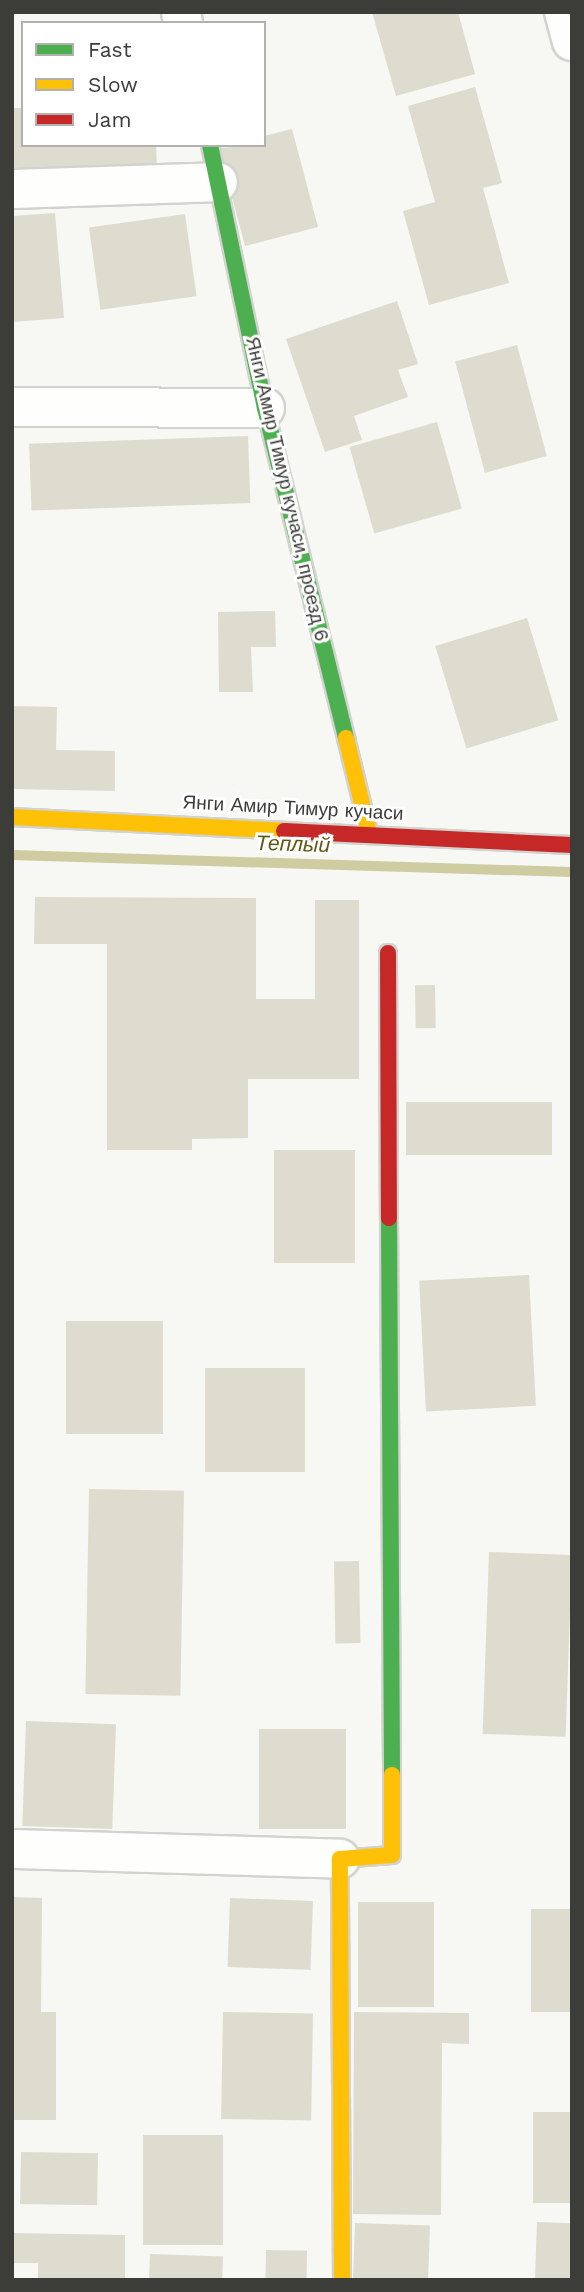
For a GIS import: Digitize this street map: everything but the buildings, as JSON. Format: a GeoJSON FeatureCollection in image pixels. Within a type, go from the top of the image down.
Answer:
{"type":"FeatureCollection","features":[{"type":"Feature","properties":{"kind":"street"},"geometry":{"type":"LineString","coordinates":[[564,12],[572,41]]}},
{"type":"Feature","properties":{"kind":"street"},"geometry":{"type":"LineString","coordinates":[[12,188],[214,163]]}},
{"type":"Feature","properties":{"kind":"street","name":"Янги Амир Тимур кучаси, проезд 6"},"geometry":{"type":"LineString","coordinates":[[214,163],[265,408],[369,832]]}},
{"type":"Feature","properties":{"kind":"street"},"geometry":{"type":"LineString","coordinates":[[12,407],[265,408]]}},
{"type":"Feature","properties":{"kind":"street","name":"Янги Амир Тимур кучаси"},"geometry":{"type":"LineString","coordinates":[[12,817],[369,832],[572,845]]}},
{"type":"Feature","properties":{"kind":"street"},"geometry":{"type":"LineString","coordinates":[[12,1849],[340,1859],[392,1855],[387,953]]}},
{"type":"Feature","properties":{"kind":"street"},"geometry":{"type":"LineString","coordinates":[[340,1859],[342,2280]]}},
{"type":"Feature","properties":{"kind":"waterway","name":"Теплый"},"geometry":{"type":"LineString","coordinates":[[12,855],[572,872]]}},
{"type":"Feature","properties":{"kind":"traffic: fast"},"geometry":{"type":"LineString","coordinates":[[210,147],[265,408],[346,738]]}},
{"type":"Feature","properties":{"kind":"traffic: fast"},"geometry":{"type":"LineString","coordinates":[[389,1218],[392,1775]]}},
{"type":"Feature","properties":{"kind":"traffic: slow"},"geometry":{"type":"LineString","coordinates":[[346,738],[369,832]]}},
{"type":"Feature","properties":{"kind":"traffic: slow"},"geometry":{"type":"LineString","coordinates":[[12,817],[284,831]]}},
{"type":"Feature","properties":{"kind":"traffic: slow"},"geometry":{"type":"LineString","coordinates":[[342,2280],[340,1859],[392,1855],[392,1775]]}},
{"type":"Feature","properties":{"kind":"traffic: jam"},"geometry":{"type":"LineString","coordinates":[[284,831],[572,845]]}},
{"type":"Feature","properties":{"kind":"traffic: jam"},"geometry":{"type":"LineString","coordinates":[[388,953],[389,1218]]}}]}
